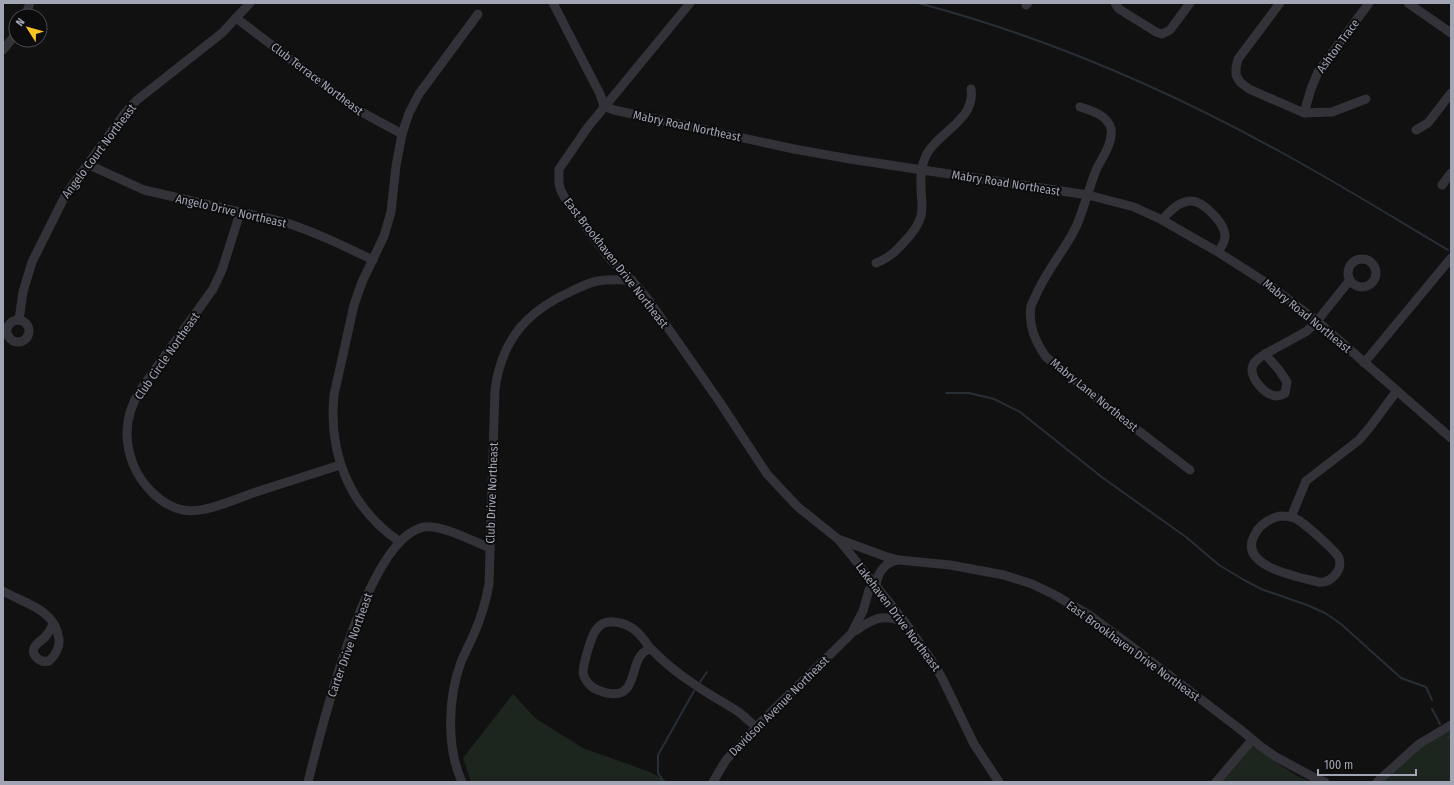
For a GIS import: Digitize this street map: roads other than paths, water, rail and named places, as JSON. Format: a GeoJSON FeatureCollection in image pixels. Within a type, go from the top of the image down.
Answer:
{"type":"FeatureCollection","features":[{"type":"Feature","properties":{"kind":"street","name":"Angelo Court Northeast"},"geometry":{"type":"LineString","coordinates":[[19,320],[23,292],[32,262],[60,202],[87,164],[125,113],[137,100],[222,33],[250,3]]}},
{"type":"Feature","properties":{"kind":"street"},"geometry":{"type":"LineString","coordinates":[[553,3],[606,103]]}},
{"type":"Feature","properties":{"kind":"street","name":"East Brookhaven Drive Northeast"},"geometry":{"type":"LineString","coordinates":[[690,3],[606,103],[588,127],[559,169],[559,184],[561,191],[569,205],[611,260],[632,280],[650,302],[716,395],[767,474],[798,506],[838,539],[899,560],[950,564],[989,571],[1032,584],[1089,615],[1276,757],[1326,782]]}},
{"type":"Feature","properties":{"kind":"street"},"geometry":{"type":"LineString","coordinates":[[1116,3],[1119,9],[1156,32],[1162,34],[1170,30],[1190,3]]}},
{"type":"Feature","properties":{"kind":"street"},"geometry":{"type":"LineString","coordinates":[[1280,3],[1238,59],[1236,75],[1240,82],[1249,89],[1304,113],[1332,112],[1366,99]]}},
{"type":"Feature","properties":{"kind":"street","name":"Ashton Trace"},"geometry":{"type":"LineString","coordinates":[[1304,113],[1318,72],[1369,3]]}},
{"type":"Feature","properties":{"kind":"street"},"geometry":{"type":"LineString","coordinates":[[1408,3],[1451,33]]}},
{"type":"Feature","properties":{"kind":"street"},"geometry":{"type":"LineString","coordinates":[[400,542],[374,521],[366,511],[349,485],[340,465],[333,429],[332,410],[334,395],[354,305],[362,282],[384,236],[391,212],[396,166],[402,134],[409,113],[419,94],[478,14]]}},
{"type":"Feature","properties":{"kind":"street","name":"Club Terrace Northeast"},"geometry":{"type":"LineString","coordinates":[[236,18],[356,109],[402,134]]}},
{"type":"Feature","properties":{"kind":"street"},"geometry":{"type":"LineString","coordinates":[[876,263],[892,255],[917,226],[922,215],[921,170],[924,159],[932,145],[952,128],[968,110],[972,97],[970,89]]}},
{"type":"Feature","properties":{"kind":"street"},"geometry":{"type":"LineString","coordinates":[[1416,130],[1428,123],[1451,93]]}},
{"type":"Feature","properties":{"kind":"street","name":"Mabry Road Northeast"},"geometry":{"type":"LineString","coordinates":[[606,103],[614,110],[794,149],[850,159],[1088,195],[1134,207],[1162,220],[1218,252],[1268,284],[1317,321],[1396,392],[1451,438]]}},
{"type":"Feature","properties":{"kind":"street","name":"Mabry Lane Northeast"},"geometry":{"type":"LineString","coordinates":[[1080,106],[1093,111],[1107,122],[1115,126],[1109,145],[1090,184],[1088,195],[1074,231],[1040,286],[1032,305],[1030,325],[1037,345],[1046,357],[1190,470]]}},
{"type":"Feature","properties":{"kind":"street","name":"Angelo Drive Northeast"},"geometry":{"type":"LineString","coordinates":[[87,164],[144,190],[284,222],[307,229],[373,260]]}},
{"type":"Feature","properties":{"kind":"street"},"geometry":{"type":"LineString","coordinates":[[1442,185],[1451,173]]}},
{"type":"Feature","properties":{"kind":"street"},"geometry":{"type":"LineString","coordinates":[[1162,220],[1178,205],[1190,201],[1204,206],[1218,220],[1225,235],[1218,252]]}},
{"type":"Feature","properties":{"kind":"street","name":"Club Circle Northeast"},"geometry":{"type":"LineString","coordinates":[[240,212],[222,270],[214,289],[141,389],[132,404],[126,429],[128,446],[133,464],[143,481],[157,496],[176,508],[190,510],[214,506],[340,465]]}},
{"type":"Feature","properties":{"kind":"street"},"geometry":{"type":"LineString","coordinates":[[1364,363],[1451,258]]}},
{"type":"Feature","properties":{"kind":"street","name":"Club Drive Northeast"},"geometry":{"type":"LineString","coordinates":[[462,782],[454,761],[451,742],[454,691],[456,676],[482,614],[489,584],[495,389],[500,366],[508,346],[517,331],[528,318],[541,307],[554,299],[597,281],[632,280]]}},
{"type":"Feature","properties":{"kind":"street"},"geometry":{"type":"LineString","coordinates":[[1265,354],[1287,382],[1285,393],[1280,396],[1275,396],[1268,393],[1254,378],[1252,372],[1253,365],[1265,354],[1307,331],[1350,280]]}},
{"type":"Feature","properties":{"kind":"street"},"geometry":{"type":"LineString","coordinates":[[1291,516],[1306,482],[1359,440],[1396,392]]}},
{"type":"Feature","properties":{"kind":"street"},"geometry":{"type":"LineString","coordinates":[[1291,516],[1302,522],[1337,554],[1339,560],[1338,567],[1333,577],[1329,580],[1325,582],[1318,582],[1274,569],[1259,561],[1253,554],[1251,544],[1252,540],[1261,526],[1274,517],[1291,516]]}},
{"type":"Feature","properties":{"kind":"street","name":"Carter Drive Northeast"},"geometry":{"type":"LineString","coordinates":[[308,782],[334,688],[364,601],[387,560],[400,542],[416,529],[432,526],[441,528],[490,548]]}},
{"type":"Feature","properties":{"kind":"street","name":"Lakehaven Drive Northeast"},"geometry":{"type":"LineString","coordinates":[[838,539],[867,576],[872,588],[905,622],[920,643],[942,678],[974,744],[999,782]]}},
{"type":"Feature","properties":{"kind":"street"},"geometry":{"type":"LineString","coordinates":[[872,588],[885,566],[893,561],[899,560]]}},
{"type":"Feature","properties":{"kind":"street","name":"Davidson Avenue Northeast"},"geometry":{"type":"LineString","coordinates":[[851,634],[863,611],[872,588]]}},
{"type":"Feature","properties":{"kind":"street"},"geometry":{"type":"LineString","coordinates":[[3,591],[40,609],[50,618],[53,624]]}},
{"type":"Feature","properties":{"kind":"street","name":"Davidson Avenue Northeast"},"geometry":{"type":"LineString","coordinates":[[713,782],[726,760],[756,727],[851,634],[866,623],[881,618],[889,617],[905,622]]}},
{"type":"Feature","properties":{"kind":"street"},"geometry":{"type":"LineString","coordinates":[[650,648],[641,654],[636,662],[631,682],[622,692],[613,694],[600,691],[593,688],[585,679],[583,674],[584,665],[594,631],[602,623],[613,622],[629,626],[638,633],[650,648],[691,682],[740,714],[756,727]]}},
{"type":"Feature","properties":{"kind":"street"},"geometry":{"type":"LineString","coordinates":[[1378,782],[1419,744],[1451,725]]}},
{"type":"Feature","properties":{"kind":"street"},"geometry":{"type":"LineString","coordinates":[[1216,782],[1252,740]]}},
{"type":"Feature","properties":{"kind":"waterway"},"geometry":{"type":"LineString","coordinates":[[918,3],[1013,32],[1106,67],[1152,87],[1242,131],[1286,155],[1448,250]]}},
{"type":"Feature","properties":{"kind":"waterway"},"geometry":{"type":"LineString","coordinates":[[946,393],[969,393],[994,399],[1020,412],[1103,478],[1186,537],[1219,565],[1261,589],[1325,613],[1341,624],[1401,678],[1426,687],[1432,700]]}},
{"type":"Feature","properties":{"kind":"waterway"},"geometry":{"type":"LineString","coordinates":[[700,682],[707,672]]}},
{"type":"Feature","properties":{"kind":"waterway"},"geometry":{"type":"LineString","coordinates":[[664,782],[658,773],[658,755],[694,691]]}},
{"type":"Feature","properties":{"kind":"waterway"},"geometry":{"type":"LineString","coordinates":[[1432,709],[1440,724]]}}]}
